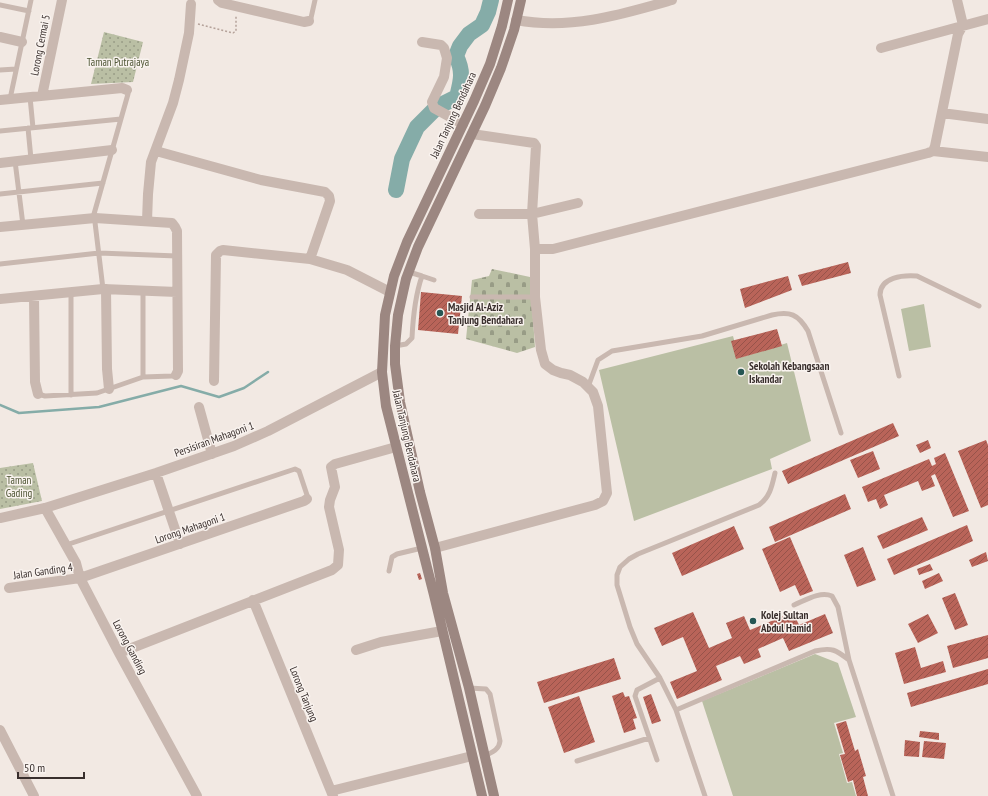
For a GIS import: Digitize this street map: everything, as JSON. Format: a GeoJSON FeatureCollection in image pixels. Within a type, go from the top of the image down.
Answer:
{"type":"FeatureCollection","features":[{"type":"Feature","properties":{"kind":"main road","name":"Jalan Tanjung Bendahara"},"geometry":{"type":"LineString","coordinates":[[482,796],[386,406],[382,372],[385,315],[390,292],[406,242],[490,64],[502,26],[508,0]]}},
{"type":"Feature","properties":{"kind":"main road","name":"Jalan Tanjung Bendahara"},"geometry":{"type":"LineString","coordinates":[[494,796],[469,688],[443,593],[435,548],[420,492],[400,402],[395,364],[395,346],[398,316],[409,272],[418,247],[472,134],[501,68],[521,0]]}},
{"type":"Feature","properties":{"kind":"street","name":"Lorong Cermai 5"},"geometry":{"type":"LineString","coordinates":[[42,96],[62,0]]}},
{"type":"Feature","properties":{"kind":"street"},"geometry":{"type":"LineString","coordinates":[[218,0],[222,3],[304,22],[309,21]]}},
{"type":"Feature","properties":{"kind":"street"},"geometry":{"type":"LineString","coordinates":[[516,20],[549,24],[572,23],[603,18],[672,0]]}},
{"type":"Feature","properties":{"kind":"street"},"geometry":{"type":"LineString","coordinates":[[933,151],[958,34],[963,25],[957,0]]}},
{"type":"Feature","properties":{"kind":"street"},"geometry":{"type":"LineString","coordinates":[[148,221],[151,162],[179,80],[190,22],[191,4]]}},
{"type":"Feature","properties":{"kind":"street"},"geometry":{"type":"LineString","coordinates":[[880,48],[988,19]]}},
{"type":"Feature","properties":{"kind":"street"},"geometry":{"type":"LineString","coordinates":[[0,37],[22,42]]}},
{"type":"Feature","properties":{"kind":"street"},"geometry":{"type":"LineString","coordinates":[[422,42],[441,45],[444,48],[447,58],[444,77],[432,102],[435,109],[463,124]]}},
{"type":"Feature","properties":{"kind":"street"},"geometry":{"type":"LineString","coordinates":[[5,99],[122,88],[127,90]]}},
{"type":"Feature","properties":{"kind":"street"},"geometry":{"type":"LineString","coordinates":[[942,113],[988,119]]}},
{"type":"Feature","properties":{"kind":"street"},"geometry":{"type":"LineString","coordinates":[[435,548],[595,505],[604,501],[607,493],[598,406],[593,392],[583,382],[570,375],[561,374],[546,364],[539,339],[532,214],[536,146],[534,143],[472,134]]}},
{"type":"Feature","properties":{"kind":"street"},"geometry":{"type":"LineString","coordinates":[[0,162],[112,150]]}},
{"type":"Feature","properties":{"kind":"street"},"geometry":{"type":"LineString","coordinates":[[156,151],[261,180],[325,192],[329,196],[330,201],[310,259]]}},
{"type":"Feature","properties":{"kind":"street"},"geometry":{"type":"LineString","coordinates":[[535,249],[553,250],[933,151],[988,157]]}},
{"type":"Feature","properties":{"kind":"street"},"geometry":{"type":"LineString","coordinates":[[479,214],[532,214],[578,203]]}},
{"type":"Feature","properties":{"kind":"street"},"geometry":{"type":"LineString","coordinates":[[0,227],[95,218],[168,222],[174,225],[176,231],[177,256],[178,371],[176,374]]}},
{"type":"Feature","properties":{"kind":"street"},"geometry":{"type":"LineString","coordinates":[[214,381],[216,255],[218,252],[223,250],[310,259],[347,270],[390,292]]}},
{"type":"Feature","properties":{"kind":"street"},"geometry":{"type":"LineString","coordinates":[[0,300],[105,289],[177,292]]}},
{"type":"Feature","properties":{"kind":"street"},"geometry":{"type":"LineString","coordinates":[[105,289],[109,389]]}},
{"type":"Feature","properties":{"kind":"street"},"geometry":{"type":"LineString","coordinates":[[34,296],[35,382],[38,394]]}},
{"type":"Feature","properties":{"kind":"street","name":"Persisiran Mahagoni 1"},"geometry":{"type":"LineString","coordinates":[[0,518],[45,508],[212,454],[268,431],[382,372]]}},
{"type":"Feature","properties":{"kind":"street"},"geometry":{"type":"LineString","coordinates":[[200,407],[212,454]]}},
{"type":"Feature","properties":{"kind":"street"},"geometry":{"type":"LineString","coordinates":[[119,652],[332,570],[338,565],[339,550],[329,507],[334,487],[331,467],[334,464],[396,447]]}},
{"type":"Feature","properties":{"kind":"street"},"geometry":{"type":"LineString","coordinates":[[156,473],[180,544]]}},
{"type":"Feature","properties":{"kind":"street","name":"Lorong Mahagoni 1"},"geometry":{"type":"LineString","coordinates":[[80,578],[307,499]]}},
{"type":"Feature","properties":{"kind":"street","name":"Lorong Ganding"},"geometry":{"type":"LineString","coordinates":[[45,508],[76,563],[80,578],[119,652],[197,796]]}},
{"type":"Feature","properties":{"kind":"street","name":"Jalan Ganding 4"},"geometry":{"type":"LineString","coordinates":[[9,588],[80,578]]}},
{"type":"Feature","properties":{"kind":"street","name":"Lorong Tanjung"},"geometry":{"type":"LineString","coordinates":[[253,600],[332,794]]}},
{"type":"Feature","properties":{"kind":"street"},"geometry":{"type":"LineString","coordinates":[[356,650],[381,642],[442,631]]}},
{"type":"Feature","properties":{"kind":"street"},"geometry":{"type":"LineString","coordinates":[[0,730],[34,796]]}},
{"type":"Feature","properties":{"kind":"street"},"geometry":{"type":"LineString","coordinates":[[332,794],[472,756]]}},
{"type":"Feature","properties":{"kind":"lane"},"geometry":{"type":"LineString","coordinates":[[5,99],[16,69],[31,0]]}},
{"type":"Feature","properties":{"kind":"lane"},"geometry":{"type":"LineString","coordinates":[[309,21],[315,0]]}},
{"type":"Feature","properties":{"kind":"lane"},"geometry":{"type":"LineString","coordinates":[[0,5],[29,11]]}},
{"type":"Feature","properties":{"kind":"lane"},"geometry":{"type":"LineString","coordinates":[[0,70],[16,69]]}},
{"type":"Feature","properties":{"kind":"lane"},"geometry":{"type":"LineString","coordinates":[[105,289],[99,253],[95,211],[128,94],[127,90]]}},
{"type":"Feature","properties":{"kind":"lane"},"geometry":{"type":"LineString","coordinates":[[30,97],[31,159]]}},
{"type":"Feature","properties":{"kind":"lane"},"geometry":{"type":"LineString","coordinates":[[0,131],[121,119]]}},
{"type":"Feature","properties":{"kind":"lane"},"geometry":{"type":"LineString","coordinates":[[15,161],[23,225]]}},
{"type":"Feature","properties":{"kind":"lane"},"geometry":{"type":"LineString","coordinates":[[0,194],[103,183]]}},
{"type":"Feature","properties":{"kind":"lane"},"geometry":{"type":"LineString","coordinates":[[0,264],[99,253],[177,256]]}},
{"type":"Feature","properties":{"kind":"lane"},"geometry":{"type":"LineString","coordinates":[[409,272],[434,280]]}},
{"type":"Feature","properties":{"kind":"lane"},"geometry":{"type":"LineString","coordinates":[[899,376],[880,295],[880,290],[884,283],[907,275],[917,276],[979,306]]}},
{"type":"Feature","properties":{"kind":"lane"},"geometry":{"type":"LineString","coordinates":[[395,346],[404,345],[412,338],[414,308],[418,286],[422,276]]}},
{"type":"Feature","properties":{"kind":"lane"},"geometry":{"type":"LineString","coordinates":[[143,291],[143,377]]}},
{"type":"Feature","properties":{"kind":"lane"},"geometry":{"type":"LineString","coordinates":[[71,292],[71,394]]}},
{"type":"Feature","properties":{"kind":"lane"},"geometry":{"type":"LineString","coordinates":[[472,297],[536,297]]}},
{"type":"Feature","properties":{"kind":"lane"},"geometry":{"type":"LineString","coordinates":[[588,387],[598,360],[612,351],[702,336],[779,313],[791,314],[801,320],[808,330],[840,433]]}},
{"type":"Feature","properties":{"kind":"lane"},"geometry":{"type":"LineString","coordinates":[[38,394],[45,396],[97,393],[143,377],[172,376],[176,374]]}},
{"type":"Feature","properties":{"kind":"lane"},"geometry":{"type":"LineString","coordinates":[[66,545],[295,469],[299,471],[307,499]]}},
{"type":"Feature","properties":{"kind":"lane"},"geometry":{"type":"LineString","coordinates":[[705,796],[676,710],[660,678],[638,644],[630,627],[617,585],[618,575],[620,567],[629,559],[638,554],[759,505],[769,494],[775,473]]}},
{"type":"Feature","properties":{"kind":"lane"},"geometry":{"type":"LineString","coordinates":[[389,571],[392,557],[397,554],[422,548]]}},
{"type":"Feature","properties":{"kind":"lane"},"geometry":{"type":"LineString","coordinates":[[794,604],[827,594],[832,596],[838,607],[849,660],[893,796]]}},
{"type":"Feature","properties":{"kind":"lane"},"geometry":{"type":"LineString","coordinates":[[676,710],[815,651],[831,649],[837,651],[849,660]]}},
{"type":"Feature","properties":{"kind":"lane"},"geometry":{"type":"LineString","coordinates":[[657,760],[635,696],[638,690],[660,678]]}},
{"type":"Feature","properties":{"kind":"lane"},"geometry":{"type":"LineString","coordinates":[[469,688],[486,689],[490,694],[500,746],[497,750],[485,756]]}},
{"type":"Feature","properties":{"kind":"lane"},"geometry":{"type":"LineString","coordinates":[[577,761],[649,738]]}},
{"type":"Feature","properties":{"kind":"path"},"geometry":{"type":"LineString","coordinates":[[190,22],[235,33],[235,6]]}},
{"type":"Feature","properties":{"kind":"green space","name":"Taman Putrajaya"},"geometry":{"type":"Polygon","coordinates":[[[104,32],[143,42],[133,82],[91,84],[104,32]]]}},
{"type":"Feature","properties":{"kind":"green space"},"geometry":{"type":"Polygon","coordinates":[[[492,269],[530,277],[535,347],[517,353],[466,339],[472,280],[489,276],[492,269]]]}},
{"type":"Feature","properties":{"kind":"green space"},"geometry":{"type":"Polygon","coordinates":[[[924,304],[931,347],[909,351],[901,309],[924,304]]]}},
{"type":"Feature","properties":{"kind":"green space"},"geometry":{"type":"Polygon","coordinates":[[[733,336],[739,358],[787,343],[811,441],[770,459],[772,469],[634,521],[599,370],[733,336]]]}},
{"type":"Feature","properties":{"kind":"green space","name":"Taman Gading"},"geometry":{"type":"Polygon","coordinates":[[[33,463],[42,501],[0,509],[0,468],[33,463]]]}},
{"type":"Feature","properties":{"kind":"green space"},"geometry":{"type":"Polygon","coordinates":[[[815,654],[838,663],[856,717],[834,723],[843,753],[839,754],[847,783],[852,782],[856,796],[733,796],[702,701],[815,654]]]}},
{"type":"Feature","properties":{"kind":"building"},"geometry":{"type":"Polygon","coordinates":[[[848,262],[851,273],[802,286],[798,275],[848,262]]]}},
{"type":"Feature","properties":{"kind":"building"},"geometry":{"type":"Polygon","coordinates":[[[788,276],[792,290],[745,308],[740,289],[788,276]]]}},
{"type":"Feature","properties":{"kind":"building","name":"Masjid Al-Aziz Tanjung Bendahara"},"geometry":{"type":"Polygon","coordinates":[[[421,292],[462,296],[458,334],[418,330],[421,292]]]}},
{"type":"Feature","properties":{"kind":"building"},"geometry":{"type":"Polygon","coordinates":[[[777,329],[782,346],[736,359],[731,341],[777,329]]]}},
{"type":"Feature","properties":{"kind":"building"},"geometry":{"type":"Polygon","coordinates":[[[893,423],[899,436],[788,484],[782,471],[893,423]]]}},
{"type":"Feature","properties":{"kind":"building"},"geometry":{"type":"Polygon","coordinates":[[[928,440],[931,448],[920,453],[916,445],[928,440]]]}},
{"type":"Feature","properties":{"kind":"building"},"geometry":{"type":"Polygon","coordinates":[[[986,440],[988,445],[988,505],[981,508],[958,451],[986,440]]]}},
{"type":"Feature","properties":{"kind":"building"},"geometry":{"type":"Polygon","coordinates":[[[873,451],[880,469],[858,478],[850,460],[873,451]]]}},
{"type":"Feature","properties":{"kind":"building"},"geometry":{"type":"Polygon","coordinates":[[[945,453],[969,511],[953,517],[935,474],[931,476],[935,486],[922,491],[918,481],[884,495],[888,505],[880,509],[876,499],[868,502],[862,487],[929,459],[932,466],[936,464],[934,458],[945,453]]]}},
{"type":"Feature","properties":{"kind":"building"},"geometry":{"type":"Polygon","coordinates":[[[845,494],[851,509],[775,542],[769,527],[845,494]]]}},
{"type":"Feature","properties":{"kind":"building"},"geometry":{"type":"Polygon","coordinates":[[[922,517],[928,530],[883,549],[877,536],[922,517]]]}},
{"type":"Feature","properties":{"kind":"building"},"geometry":{"type":"Polygon","coordinates":[[[967,525],[973,541],[894,575],[887,559],[967,525]]]}},
{"type":"Feature","properties":{"kind":"building"},"geometry":{"type":"Polygon","coordinates":[[[734,526],[744,549],[682,576],[672,553],[734,526]]]}},
{"type":"Feature","properties":{"kind":"building"},"geometry":{"type":"Polygon","coordinates":[[[790,537],[813,591],[800,596],[795,585],[780,592],[762,549],[790,537]]]}},
{"type":"Feature","properties":{"kind":"building"},"geometry":{"type":"Polygon","coordinates":[[[863,547],[876,580],[857,587],[844,555],[863,547]]]}},
{"type":"Feature","properties":{"kind":"building"},"geometry":{"type":"Polygon","coordinates":[[[986,552],[988,561],[972,567],[969,560],[986,552]]]}},
{"type":"Feature","properties":{"kind":"building"},"geometry":{"type":"Polygon","coordinates":[[[930,564],[933,570],[919,575],[917,569],[930,564]]]}},
{"type":"Feature","properties":{"kind":"building"},"geometry":{"type":"Polygon","coordinates":[[[420,573],[422,579],[419,580],[417,574],[420,573]]]}},
{"type":"Feature","properties":{"kind":"building"},"geometry":{"type":"Polygon","coordinates":[[[939,573],[943,581],[925,589],[922,581],[939,573]]]}},
{"type":"Feature","properties":{"kind":"building"},"geometry":{"type":"Polygon","coordinates":[[[955,593],[968,625],[955,630],[942,598],[955,593]]]}},
{"type":"Feature","properties":{"kind":"building"},"geometry":{"type":"Polygon","coordinates":[[[693,612],[709,648],[732,638],[726,623],[744,616],[750,630],[793,612],[799,625],[825,614],[833,633],[789,651],[783,638],[758,649],[761,657],[744,664],[740,656],[716,666],[722,680],[677,699],[670,682],[697,671],[683,637],[662,646],[654,628],[693,612]]]}},
{"type":"Feature","properties":{"kind":"building"},"geometry":{"type":"Polygon","coordinates":[[[928,614],[938,633],[918,643],[908,624],[928,614]]]}},
{"type":"Feature","properties":{"kind":"building"},"geometry":{"type":"Polygon","coordinates":[[[988,635],[988,658],[953,668],[947,646],[988,635]]]}},
{"type":"Feature","properties":{"kind":"building"},"geometry":{"type":"Polygon","coordinates":[[[915,647],[921,668],[943,661],[946,672],[904,684],[895,653],[915,647]]]}},
{"type":"Feature","properties":{"kind":"building"},"geometry":{"type":"Polygon","coordinates":[[[614,658],[621,679],[544,703],[537,682],[614,658]]]}},
{"type":"Feature","properties":{"kind":"building"},"geometry":{"type":"Polygon","coordinates":[[[988,669],[988,684],[911,707],[907,693],[988,669]]]}},
{"type":"Feature","properties":{"kind":"building"},"geometry":{"type":"Polygon","coordinates":[[[623,692],[625,697],[629,696],[637,718],[633,719],[636,729],[624,733],[612,696],[623,692]]]}},
{"type":"Feature","properties":{"kind":"building"},"geometry":{"type":"Polygon","coordinates":[[[651,694],[661,721],[652,724],[643,697],[651,694]]]}},
{"type":"Feature","properties":{"kind":"building"},"geometry":{"type":"Polygon","coordinates":[[[579,696],[595,742],[564,753],[548,707],[579,696]]]}},
{"type":"Feature","properties":{"kind":"building"},"geometry":{"type":"Polygon","coordinates":[[[846,721],[855,751],[858,749],[866,776],[863,777],[868,796],[857,796],[853,780],[848,782],[840,755],[845,754],[836,724],[846,721]]]}},
{"type":"Feature","properties":{"kind":"building"},"geometry":{"type":"Polygon","coordinates":[[[920,731],[939,733],[939,740],[919,737],[920,731]]]}},
{"type":"Feature","properties":{"kind":"building"},"geometry":{"type":"Polygon","coordinates":[[[905,740],[920,742],[919,757],[904,756],[905,740]]]}},
{"type":"Feature","properties":{"kind":"building"},"geometry":{"type":"Polygon","coordinates":[[[924,741],[946,743],[944,759],[922,757],[924,741]]]}},
{"type":"Feature","properties":{"kind":"waterway"},"geometry":{"type":"LineString","coordinates":[[396,190],[402,159],[417,127],[437,107],[457,97],[461,81],[461,72],[456,56],[460,46],[469,34],[482,25],[488,12],[491,0]]}},
{"type":"Feature","properties":{"kind":"waterway"},"geometry":{"type":"LineString","coordinates":[[0,405],[19,413],[99,407],[181,386],[219,397],[244,388],[268,372]]}},
{"type":"Feature","properties":{"kind":"place","name":"Masjid Al-Aziz Tanjung Bendahara"},"geometry":{"type":"Point","coordinates":[440,313]}},
{"type":"Feature","properties":{"kind":"place","name":"Sekolah Kebangsaan Iskandar"},"geometry":{"type":"Point","coordinates":[741,372]}},
{"type":"Feature","properties":{"kind":"place","name":"Kolej Sultan Abdul Hamid"},"geometry":{"type":"Point","coordinates":[753,621]}}]}
